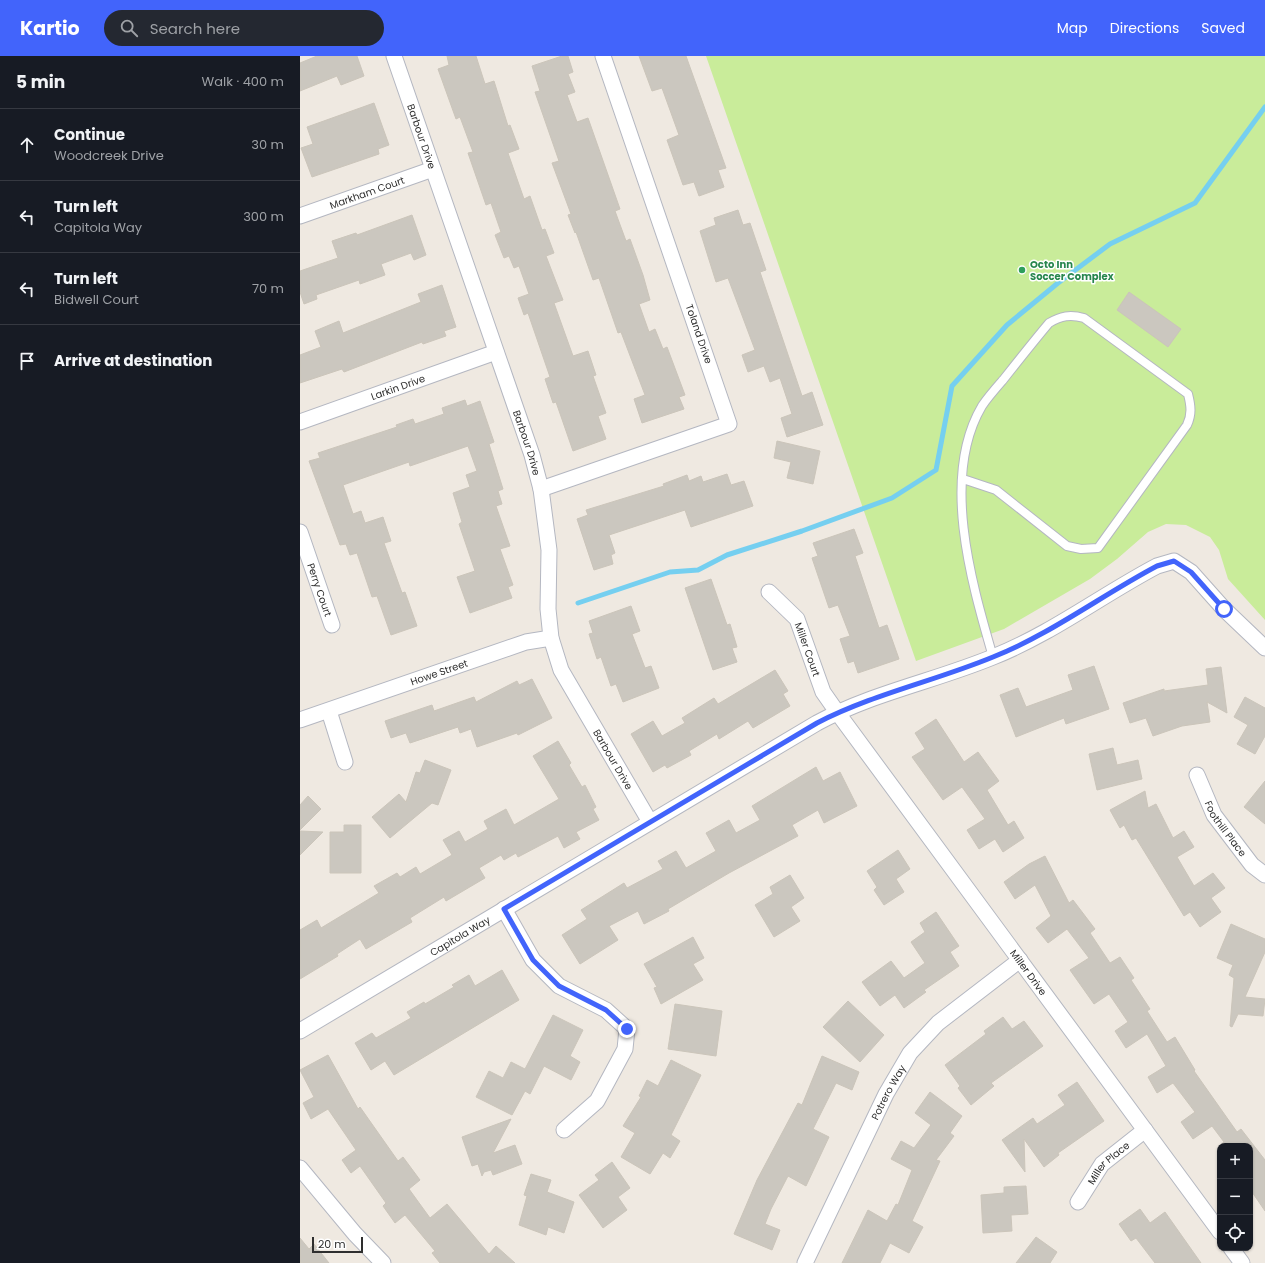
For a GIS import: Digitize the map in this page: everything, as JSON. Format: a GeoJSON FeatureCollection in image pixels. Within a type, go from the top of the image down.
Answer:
{"type":"FeatureCollection","features":[{"type":"Feature","properties":{"kind":"street","name":"Barbour Drive"},"geometry":{"type":"LineString","coordinates":[[394,56],[532,455],[541,489],[549,550],[548,609],[551,638],[561,670],[572,692],[650,822]]}},
{"type":"Feature","properties":{"kind":"street","name":"Toland Drive"},"geometry":{"type":"LineString","coordinates":[[541,489],[729,424],[603,56]]}},
{"type":"Feature","properties":{"kind":"street","name":"Markham Court"},"geometry":{"type":"LineString","coordinates":[[300,216],[434,169]]}},
{"type":"Feature","properties":{"kind":"street","name":"Larkin Drive"},"geometry":{"type":"LineString","coordinates":[[300,422],[496,352]]}},
{"type":"Feature","properties":{"kind":"street","name":"Perry Court"},"geometry":{"type":"LineString","coordinates":[[300,532],[332,625]]}},
{"type":"Feature","properties":{"kind":"street","name":"Capitola Way"},"geometry":{"type":"LineString","coordinates":[[300,1031],[837,712],[993,657],[1036,636],[1157,566],[1174,561],[1191,572],[1249,635],[1265,648]]}},
{"type":"Feature","properties":{"kind":"street","name":"Miller Court"},"geometry":{"type":"LineString","coordinates":[[769,592],[797,619],[823,692],[837,712]]}},
{"type":"Feature","properties":{"kind":"street","name":"Howe Street"},"geometry":{"type":"LineString","coordinates":[[300,720],[526,642],[551,638]]}},
{"type":"Feature","properties":{"kind":"street"},"geometry":{"type":"LineString","coordinates":[[329,711],[345,762]]}},
{"type":"Feature","properties":{"kind":"street","name":"Miller Drive"},"geometry":{"type":"LineString","coordinates":[[837,712],[1217,1228]]}},
{"type":"Feature","properties":{"kind":"street","name":"Foothill Place"},"geometry":{"type":"LineString","coordinates":[[1197,775],[1214,815],[1252,865],[1265,875]]}},
{"type":"Feature","properties":{"kind":"street"},"geometry":{"type":"LineString","coordinates":[[504,909],[533,960],[559,986],[606,1010],[627,1029],[625,1049],[598,1101],[564,1130]]}},
{"type":"Feature","properties":{"kind":"street","name":"Potrero Way"},"geometry":{"type":"LineString","coordinates":[[805,1263],[886,1094],[910,1053],[938,1023],[1020,960]]}},
{"type":"Feature","properties":{"kind":"street","name":"Miller Place"},"geometry":{"type":"LineString","coordinates":[[1078,1202],[1102,1164],[1145,1130]]}},
{"type":"Feature","properties":{"kind":"street"},"geometry":{"type":"LineString","coordinates":[[300,1168],[355,1234],[384,1263]]}},
{"type":"Feature","properties":{"kind":"street"},"geometry":{"type":"LineString","coordinates":[[1233,1251],[1242,1263]]}},
{"type":"Feature","properties":{"kind":"lane"},"geometry":{"type":"LineString","coordinates":[[963,479],[996,490],[1067,546],[1081,549],[1098,548],[1187,425],[1191,417],[1192,406],[1188,394],[1084,318],[1072,315],[1059,317],[1049,323],[982,405],[966,444],[963,479],[963,530],[976,601],[993,657]]}},
{"type":"Feature","properties":{"kind":"green space","name":"Octo Inn Soccer Complex"},"geometry":{"type":"Polygon","coordinates":[[[706,56],[1265,56],[1265,620],[1228,579],[1219,550],[1210,537],[1186,525],[1166,524],[1148,532],[1117,559],[1090,579],[1004,629],[916,661],[706,56]]]}},
{"type":"Feature","properties":{"kind":"building"},"geometry":{"type":"Polygon","coordinates":[[[317,56],[357,56],[364,76],[341,85],[337,76],[300,91],[300,63],[317,56]]]}},
{"type":"Feature","properties":{"kind":"building"},"geometry":{"type":"Polygon","coordinates":[[[447,56],[476,56],[485,84],[494,81],[508,126],[510,125],[519,149],[508,153],[524,199],[530,196],[542,230],[545,229],[554,253],[546,256],[563,300],[554,303],[573,356],[588,351],[596,375],[593,376],[606,413],[598,416],[606,439],[573,451],[556,402],[553,403],[545,379],[550,377],[528,313],[524,315],[518,298],[529,294],[519,266],[514,268],[509,256],[504,258],[495,235],[501,232],[491,203],[486,205],[468,153],[473,152],[460,117],[456,119],[438,69],[449,65],[447,56]]]}},
{"type":"Feature","properties":{"kind":"building"},"geometry":{"type":"Polygon","coordinates":[[[562,56],[568,56],[573,72],[568,74],[575,92],[567,95],[577,122],[588,118],[620,209],[615,211],[626,241],[630,239],[643,275],[650,300],[639,304],[649,332],[655,329],[663,349],[667,347],[685,395],[679,397],[684,409],[642,423],[634,399],[645,395],[621,332],[618,333],[599,278],[593,280],[576,232],[575,233],[568,215],[571,214],[552,163],[559,161],[535,92],[540,91],[532,66],[562,56]]]}},
{"type":"Feature","properties":{"kind":"building"},"geometry":{"type":"Polygon","coordinates":[[[639,56],[686,56],[726,168],[718,170],[724,187],[699,196],[694,182],[683,185],[667,140],[679,135],[662,88],[652,91],[639,56]]]}},
{"type":"Feature","properties":{"kind":"building"},"geometry":{"type":"Polygon","coordinates":[[[374,103],[389,145],[378,149],[379,154],[312,177],[301,148],[313,144],[307,127],[374,103]]]}},
{"type":"Feature","properties":{"kind":"building"},"geometry":{"type":"Polygon","coordinates":[[[738,210],[743,225],[750,223],[766,270],[760,272],[802,396],[812,392],[823,425],[787,437],[781,418],[792,414],[780,378],[770,382],[764,366],[748,372],[742,355],[755,350],[728,278],[716,282],[700,231],[716,225],[714,218],[738,210]]]}},
{"type":"Feature","properties":{"kind":"building"},"geometry":{"type":"Polygon","coordinates":[[[412,215],[426,255],[414,260],[411,253],[381,264],[385,275],[360,284],[359,280],[316,295],[317,299],[304,304],[300,292],[300,271],[338,258],[332,241],[356,233],[357,235],[412,215]]]}},
{"type":"Feature","properties":{"kind":"building"},"geometry":{"type":"Polygon","coordinates":[[[442,285],[456,327],[444,331],[446,336],[423,344],[422,342],[344,372],[342,369],[300,383],[300,355],[321,347],[315,331],[339,321],[343,333],[421,302],[418,294],[442,285]]]}},
{"type":"Feature","properties":{"kind":"building"},"geometry":{"type":"Polygon","coordinates":[[[1129,292],[1181,329],[1168,347],[1117,310],[1129,292]]]}},
{"type":"Feature","properties":{"kind":"building"},"geometry":{"type":"Polygon","coordinates":[[[465,400],[467,406],[480,401],[494,442],[489,444],[503,489],[498,491],[502,504],[496,506],[510,546],[500,549],[513,585],[508,587],[512,598],[470,613],[457,577],[475,571],[459,524],[462,522],[453,493],[470,487],[466,475],[477,471],[468,446],[410,466],[409,462],[343,485],[353,514],[361,511],[365,523],[383,517],[391,541],[384,543],[402,593],[405,592],[417,626],[391,635],[377,596],[372,597],[357,553],[350,555],[346,544],[340,545],[309,461],[320,458],[318,453],[397,427],[396,425],[413,419],[415,424],[444,414],[442,408],[465,400]]]}},
{"type":"Feature","properties":{"kind":"building"},"geometry":{"type":"Polygon","coordinates":[[[777,441],[820,451],[813,484],[787,478],[791,462],[774,458],[777,441]]]}},
{"type":"Feature","properties":{"kind":"building"},"geometry":{"type":"Polygon","coordinates":[[[727,474],[731,485],[744,481],[753,506],[691,527],[685,510],[609,535],[615,553],[611,555],[613,564],[594,570],[577,519],[588,515],[586,510],[664,486],[663,484],[687,475],[689,481],[701,476],[703,482],[727,474]]]}},
{"type":"Feature","properties":{"kind":"building"},"geometry":{"type":"Polygon","coordinates":[[[854,529],[863,553],[855,556],[879,628],[887,625],[899,659],[858,673],[854,661],[848,663],[840,639],[850,636],[838,605],[829,608],[812,558],[818,556],[813,543],[854,529]]]}},
{"type":"Feature","properties":{"kind":"building"},"geometry":{"type":"Polygon","coordinates":[[[711,579],[727,625],[730,624],[737,647],[732,648],[737,662],[713,670],[685,588],[711,579]]]}},
{"type":"Feature","properties":{"kind":"building"},"geometry":{"type":"Polygon","coordinates":[[[631,606],[640,631],[632,634],[645,668],[651,666],[659,688],[623,702],[616,684],[611,686],[601,657],[597,659],[589,634],[593,633],[589,621],[631,606]]]}},
{"type":"Feature","properties":{"kind":"building"},"geometry":{"type":"Polygon","coordinates":[[[1094,666],[1109,709],[1066,724],[1064,718],[1016,737],[1000,695],[1018,688],[1026,707],[1073,690],[1068,675],[1094,666]]]}},
{"type":"Feature","properties":{"kind":"building"},"geometry":{"type":"Polygon","coordinates":[[[1221,667],[1227,713],[1207,702],[1210,722],[1182,726],[1153,736],[1146,718],[1130,723],[1123,703],[1164,689],[1164,691],[1208,685],[1206,669],[1221,667]]]}},
{"type":"Feature","properties":{"kind":"building"},"geometry":{"type":"Polygon","coordinates":[[[775,670],[788,691],[783,694],[790,706],[753,728],[748,721],[719,739],[717,734],[689,751],[691,755],[667,768],[665,765],[653,772],[631,734],[653,721],[662,736],[685,723],[682,718],[714,698],[718,704],[775,670]]]}},
{"type":"Feature","properties":{"kind":"building"},"geometry":{"type":"Polygon","coordinates":[[[532,679],[552,718],[518,735],[517,733],[477,747],[471,729],[460,733],[458,727],[410,743],[406,733],[391,738],[385,721],[432,705],[434,711],[474,697],[476,702],[517,681],[519,685],[532,679]]]}},
{"type":"Feature","properties":{"kind":"building"},"geometry":{"type":"Polygon","coordinates":[[[1245,697],[1265,708],[1265,736],[1255,754],[1237,744],[1248,725],[1234,717],[1245,697]]]}},
{"type":"Feature","properties":{"kind":"building"},"geometry":{"type":"Polygon","coordinates":[[[936,719],[964,762],[978,752],[999,781],[987,790],[1008,825],[1014,821],[1024,838],[1003,852],[995,839],[979,849],[967,830],[985,819],[962,787],[943,800],[912,757],[925,749],[915,733],[936,719]]]}},
{"type":"Feature","properties":{"kind":"building"},"geometry":{"type":"Polygon","coordinates":[[[558,741],[571,763],[569,765],[582,787],[585,785],[596,807],[593,809],[599,820],[576,832],[580,839],[564,848],[558,836],[518,857],[516,853],[504,860],[501,855],[479,868],[485,878],[446,901],[444,897],[410,918],[412,922],[366,949],[360,939],[337,954],[338,956],[300,979],[300,930],[317,920],[321,928],[379,893],[374,886],[397,873],[400,877],[416,867],[420,874],[452,855],[443,840],[459,831],[465,842],[488,829],[484,821],[506,809],[514,825],[559,799],[533,756],[558,741]]]}},
{"type":"Feature","properties":{"kind":"building"},"geometry":{"type":"Polygon","coordinates":[[[1113,748],[1117,765],[1138,760],[1142,779],[1097,790],[1089,754],[1113,748]]]}},
{"type":"Feature","properties":{"kind":"building"},"geometry":{"type":"Polygon","coordinates":[[[425,760],[451,770],[438,805],[432,803],[390,838],[372,817],[399,794],[406,802],[416,772],[420,773],[425,760]]]}},
{"type":"Feature","properties":{"kind":"building"},"geometry":{"type":"Polygon","coordinates":[[[816,767],[823,781],[840,772],[857,806],[824,823],[818,810],[792,825],[798,836],[729,873],[668,909],[669,911],[644,924],[638,911],[609,926],[618,940],[580,964],[562,935],[587,919],[581,910],[624,883],[627,888],[663,869],[658,861],[676,851],[686,868],[716,851],[706,833],[729,820],[736,833],[760,820],[752,806],[816,767]]]}},
{"type":"Feature","properties":{"kind":"building"},"geometry":{"type":"Polygon","coordinates":[[[1265,781],[1265,824],[1244,807],[1265,781]]]}},
{"type":"Feature","properties":{"kind":"building"},"geometry":{"type":"Polygon","coordinates":[[[1145,791],[1148,808],[1156,804],[1173,838],[1184,831],[1194,847],[1177,857],[1194,886],[1213,873],[1225,888],[1211,898],[1221,912],[1200,927],[1190,912],[1184,916],[1136,838],[1132,840],[1124,825],[1120,828],[1110,810],[1145,791]]]}},
{"type":"Feature","properties":{"kind":"building"},"geometry":{"type":"Polygon","coordinates":[[[308,796],[321,809],[300,830],[300,805],[308,796]]]}},
{"type":"Feature","properties":{"kind":"building"},"geometry":{"type":"Polygon","coordinates":[[[344,825],[361,825],[361,873],[330,873],[330,832],[344,832],[344,825]]]}},
{"type":"Feature","properties":{"kind":"building"},"geometry":{"type":"Polygon","coordinates":[[[300,831],[323,832],[300,855],[300,831]]]}},
{"type":"Feature","properties":{"kind":"building"},"geometry":{"type":"Polygon","coordinates":[[[898,850],[910,869],[896,879],[904,892],[884,905],[874,890],[877,887],[867,871],[898,850]]]}},
{"type":"Feature","properties":{"kind":"building"},"geometry":{"type":"Polygon","coordinates":[[[1045,856],[1069,903],[1073,900],[1095,929],[1090,933],[1110,963],[1120,957],[1134,978],[1131,980],[1150,1009],[1147,1011],[1167,1042],[1175,1037],[1195,1070],[1194,1071],[1237,1132],[1241,1129],[1252,1143],[1223,1143],[1224,1142],[1212,1126],[1193,1139],[1181,1122],[1195,1112],[1173,1083],[1157,1093],[1148,1077],[1166,1066],[1147,1034],[1126,1048],[1115,1031],[1128,1022],[1109,994],[1094,1004],[1070,970],[1089,958],[1067,929],[1048,943],[1036,928],[1051,916],[1035,885],[1015,899],[1004,882],[1029,864],[1045,856]]]}},
{"type":"Feature","properties":{"kind":"building"},"geometry":{"type":"Polygon","coordinates":[[[790,875],[804,898],[791,907],[800,921],[774,937],[755,905],[773,894],[770,887],[790,875]]]}},
{"type":"Feature","properties":{"kind":"building"},"geometry":{"type":"Polygon","coordinates":[[[936,912],[959,946],[950,952],[959,966],[924,990],[926,992],[904,1008],[895,995],[880,1006],[862,982],[891,961],[904,978],[925,963],[911,942],[925,932],[920,923],[936,912]]]}},
{"type":"Feature","properties":{"kind":"building"},"geometry":{"type":"Polygon","coordinates":[[[1231,924],[1265,939],[1265,952],[1245,997],[1265,999],[1263,1016],[1238,1014],[1232,1027],[1230,1026],[1234,978],[1229,975],[1233,965],[1217,958],[1231,924]]]}},
{"type":"Feature","properties":{"kind":"building"},"geometry":{"type":"Polygon","coordinates":[[[693,937],[704,958],[693,964],[703,980],[661,1004],[654,988],[657,987],[644,964],[693,937]]]}},
{"type":"Feature","properties":{"kind":"building"},"geometry":{"type":"Polygon","coordinates":[[[502,970],[519,1000],[394,1075],[385,1061],[371,1070],[355,1043],[372,1033],[376,1038],[411,1018],[407,1012],[424,1002],[425,1004],[454,987],[452,985],[469,975],[475,986],[502,970]]]}},
{"type":"Feature","properties":{"kind":"building"},"geometry":{"type":"Polygon","coordinates":[[[848,1001],[884,1035],[860,1062],[823,1027],[848,1001]]]}},
{"type":"Feature","properties":{"kind":"building"},"geometry":{"type":"Polygon","coordinates":[[[675,1004],[722,1011],[716,1056],[668,1049],[675,1004]]]}},
{"type":"Feature","properties":{"kind":"building"},"geometry":{"type":"Polygon","coordinates":[[[553,1015],[583,1030],[570,1056],[580,1062],[571,1080],[544,1066],[530,1094],[525,1091],[512,1115],[476,1097],[489,1071],[503,1078],[511,1062],[525,1069],[553,1015]]]}},
{"type":"Feature","properties":{"kind":"building"},"geometry":{"type":"Polygon","coordinates":[[[1003,1017],[1012,1029],[1024,1021],[1043,1046],[991,1083],[994,1086],[971,1105],[958,1088],[960,1086],[945,1065],[986,1034],[984,1031],[1003,1017]]]}},
{"type":"Feature","properties":{"kind":"building"},"geometry":{"type":"Polygon","coordinates":[[[328,1055],[358,1109],[360,1107],[398,1161],[403,1157],[420,1180],[409,1189],[430,1218],[447,1204],[489,1254],[496,1246],[515,1263],[440,1263],[432,1253],[435,1251],[405,1215],[395,1223],[383,1206],[386,1203],[360,1166],[351,1173],[342,1160],[356,1150],[328,1109],[311,1119],[303,1103],[314,1097],[300,1070],[328,1055]]]}},
{"type":"Feature","properties":{"kind":"building"},"geometry":{"type":"Polygon","coordinates":[[[822,1056],[859,1072],[852,1090],[836,1083],[813,1129],[829,1137],[806,1186],[788,1176],[771,1209],[765,1224],[780,1230],[772,1250],[734,1234],[757,1180],[798,1103],[802,1105],[822,1056]]]}},
{"type":"Feature","properties":{"kind":"building"},"geometry":{"type":"Polygon","coordinates":[[[671,1060],[701,1075],[671,1135],[680,1141],[670,1158],[663,1153],[650,1174],[621,1157],[635,1133],[623,1126],[641,1097],[639,1096],[647,1080],[658,1086],[671,1060]]]}},
{"type":"Feature","properties":{"kind":"building"},"geometry":{"type":"Polygon","coordinates":[[[1077,1082],[1104,1121],[1058,1153],[1059,1155],[1044,1167],[1024,1139],[1025,1172],[1002,1140],[1033,1118],[1037,1124],[1065,1105],[1058,1095],[1077,1082]]]}},
{"type":"Feature","properties":{"kind":"building"},"geometry":{"type":"Polygon","coordinates":[[[930,1092],[962,1116],[950,1133],[954,1136],[936,1160],[940,1161],[912,1221],[923,1227],[909,1253],[890,1243],[880,1263],[842,1263],[868,1210],[887,1221],[896,1204],[898,1205],[912,1170],[891,1159],[901,1141],[914,1148],[931,1125],[915,1113],[930,1092]]]}},
{"type":"Feature","properties":{"kind":"building"},"geometry":{"type":"Polygon","coordinates":[[[511,1119],[493,1153],[515,1145],[522,1164],[493,1175],[491,1170],[484,1172],[482,1176],[478,1164],[472,1166],[462,1137],[511,1119]]]}},
{"type":"Feature","properties":{"kind":"building"},"geometry":{"type":"Polygon","coordinates":[[[1253,1144],[1265,1160],[1265,1211],[1253,1193],[1253,1144]]]}},
{"type":"Feature","properties":{"kind":"building"},"geometry":{"type":"Polygon","coordinates":[[[612,1162],[630,1188],[618,1197],[627,1210],[603,1228],[579,1195],[599,1180],[595,1175],[612,1162]]]}},
{"type":"Feature","properties":{"kind":"building"},"geometry":{"type":"Polygon","coordinates":[[[531,1174],[551,1180],[547,1192],[574,1202],[564,1233],[548,1227],[546,1235],[519,1225],[527,1196],[524,1195],[531,1174]]]}},
{"type":"Feature","properties":{"kind":"building"},"geometry":{"type":"Polygon","coordinates":[[[1026,1186],[1028,1214],[1011,1215],[1012,1231],[983,1233],[981,1195],[1004,1193],[1004,1187],[1026,1186]]]}},
{"type":"Feature","properties":{"kind":"building"},"geometry":{"type":"Polygon","coordinates":[[[1140,1209],[1150,1223],[1165,1212],[1201,1263],[1155,1263],[1136,1238],[1131,1241],[1119,1224],[1140,1209]]]}},
{"type":"Feature","properties":{"kind":"building"},"geometry":{"type":"Polygon","coordinates":[[[1036,1237],[1057,1252],[1050,1263],[1016,1263],[1036,1237]]]}},
{"type":"Feature","properties":{"kind":"building"},"geometry":{"type":"Polygon","coordinates":[[[300,1238],[309,1249],[314,1244],[329,1263],[300,1263],[300,1238]]]}},
{"type":"Feature","properties":{"kind":"waterway"},"geometry":{"type":"LineString","coordinates":[[578,603],[670,572],[698,570],[727,555],[802,531],[892,498],[936,470],[952,386],[1007,325],[1058,283],[1110,244],[1195,203],[1265,107]]}},
{"type":"Feature","properties":{"kind":"place","name":"Octo Inn Soccer Complex"},"geometry":{"type":"Point","coordinates":[1022,270]}},
{"type":"Feature","properties":{"kind":"route"},"geometry":{"type":"LineString","coordinates":[[627,1029],[606,1010],[559,986],[533,960],[504,909],[837,712],[993,657],[1036,636],[1157,566],[1174,561],[1191,572],[1206,587],[1224,609]]}}]}
